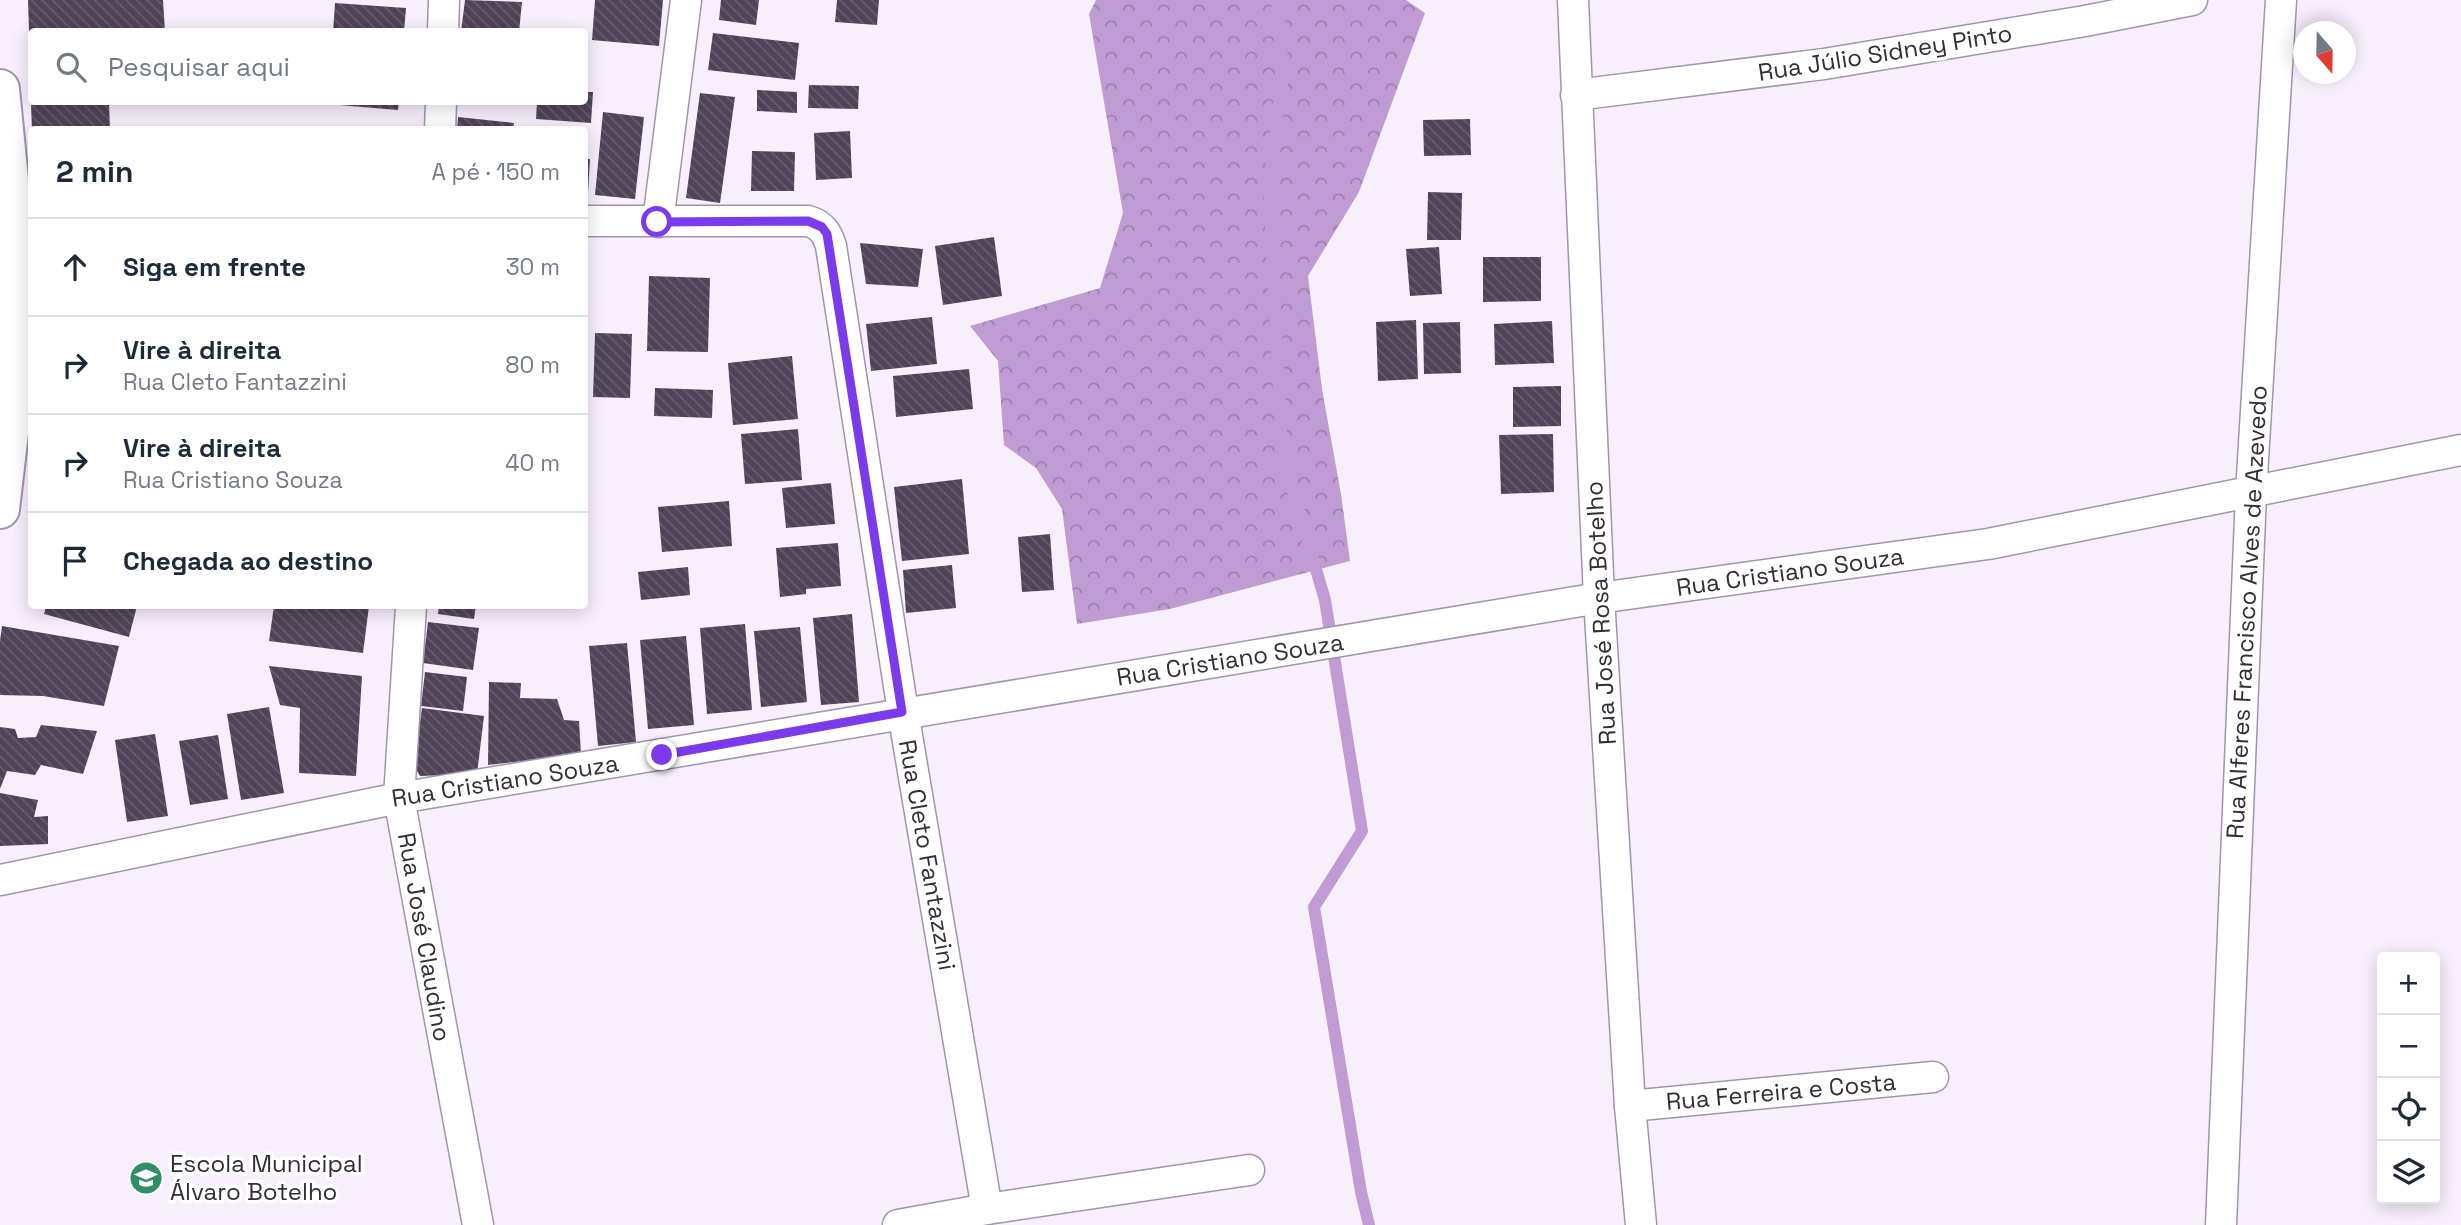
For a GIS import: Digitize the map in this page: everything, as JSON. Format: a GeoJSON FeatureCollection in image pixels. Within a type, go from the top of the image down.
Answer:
{"type":"FeatureCollection","features":[{"type":"Feature","properties":{"kind":"main road"},"geometry":{"type":"LineString","coordinates":[[0,89],[22,221],[10,424],[0,509]]}},
{"type":"Feature","properties":{"kind":"street"},"geometry":{"type":"LineString","coordinates":[[443,28],[444,0]]}},
{"type":"Feature","properties":{"kind":"street"},"geometry":{"type":"LineString","coordinates":[[588,221],[657,222],[686,0]]}},
{"type":"Feature","properties":{"kind":"street","name":"Rua José Rosa Botelho"},"geometry":{"type":"LineString","coordinates":[[1573,0],[1599,598],[1630,1106],[1641,1225]]}},
{"type":"Feature","properties":{"kind":"street","name":"Rua Júlio Sidney Pinto"},"geometry":{"type":"LineString","coordinates":[[1576,95],[1824,64],[2085,21],[2192,0]]}},
{"type":"Feature","properties":{"kind":"street","name":"Rua Alferes Francisco Alves de Azevedo"},"geometry":{"type":"LineString","coordinates":[[2221,1225],[2251,493],[2281,0]]}},
{"type":"Feature","properties":{"kind":"street"},"geometry":{"type":"LineString","coordinates":[[440,126],[441,105]]}},
{"type":"Feature","properties":{"kind":"street","name":"Rua Cleto Fantazzini"},"geometry":{"type":"LineString","coordinates":[[657,222],[808,221],[822,227],[827,234],[902,712],[987,1209]]}},
{"type":"Feature","properties":{"kind":"street","name":"Rua Cristiano Souza"},"geometry":{"type":"LineString","coordinates":[[0,880],[399,798],[902,712],[1599,598],[1988,544],[2461,450]]}},
{"type":"Feature","properties":{"kind":"street","name":"Rua José Claudino"},"geometry":{"type":"LineString","coordinates":[[411,609],[399,798],[478,1225]]}},
{"type":"Feature","properties":{"kind":"street","name":"Rua Ferreira e Costa"},"geometry":{"type":"LineString","coordinates":[[1630,1106],[1933,1077]]}},
{"type":"Feature","properties":{"kind":"street"},"geometry":{"type":"LineString","coordinates":[[898,1225],[987,1209],[1250,1171]]}},
{"type":"Feature","properties":{"kind":"green space"},"geometry":{"type":"Polygon","coordinates":[[[1096,0],[1406,0],[1425,13],[1359,192],[1308,276],[1322,389],[1350,561],[1170,609],[1077,624],[1062,509],[1036,468],[1004,445],[998,361],[970,326],[1100,288],[1123,213],[1089,14],[1096,0]]]}},
{"type":"Feature","properties":{"kind":"building"},"geometry":{"type":"Polygon","coordinates":[[[28,0],[163,0],[165,28],[29,28],[28,0]]]}},
{"type":"Feature","properties":{"kind":"building"},"geometry":{"type":"Polygon","coordinates":[[[465,0],[522,2],[519,28],[462,28],[465,0]]]}},
{"type":"Feature","properties":{"kind":"building"},"geometry":{"type":"Polygon","coordinates":[[[595,0],[663,0],[659,46],[592,40],[595,0]]]}},
{"type":"Feature","properties":{"kind":"building"},"geometry":{"type":"Polygon","coordinates":[[[721,0],[759,0],[756,25],[719,20],[721,0]]]}},
{"type":"Feature","properties":{"kind":"building"},"geometry":{"type":"Polygon","coordinates":[[[837,0],[879,0],[877,25],[835,22],[837,0]]]}},
{"type":"Feature","properties":{"kind":"building"},"geometry":{"type":"Polygon","coordinates":[[[335,3],[406,8],[404,28],[333,28],[335,3]]]}},
{"type":"Feature","properties":{"kind":"building"},"geometry":{"type":"Polygon","coordinates":[[[713,33],[799,43],[795,80],[708,70],[713,33]]]}},
{"type":"Feature","properties":{"kind":"building"},"geometry":{"type":"Polygon","coordinates":[[[809,85],[859,86],[858,109],[808,108],[809,85]]]}},
{"type":"Feature","properties":{"kind":"building"},"geometry":{"type":"Polygon","coordinates":[[[757,90],[797,92],[797,113],[757,111],[757,90]]]}},
{"type":"Feature","properties":{"kind":"building"},"geometry":{"type":"Polygon","coordinates":[[[588,92],[593,92],[591,123],[536,119],[537,105],[588,105],[588,92]]]}},
{"type":"Feature","properties":{"kind":"building"},"geometry":{"type":"Polygon","coordinates":[[[700,93],[735,97],[720,203],[686,198],[700,93]]]}},
{"type":"Feature","properties":{"kind":"building"},"geometry":{"type":"Polygon","coordinates":[[[31,105],[109,105],[110,126],[32,126],[31,105]]]}},
{"type":"Feature","properties":{"kind":"building"},"geometry":{"type":"Polygon","coordinates":[[[339,105],[399,105],[398,110],[339,105]]]}},
{"type":"Feature","properties":{"kind":"building"},"geometry":{"type":"Polygon","coordinates":[[[603,112],[644,117],[635,199],[595,195],[603,112]]]}},
{"type":"Feature","properties":{"kind":"building"},"geometry":{"type":"Polygon","coordinates":[[[458,117],[514,123],[514,126],[457,126],[458,117]]]}},
{"type":"Feature","properties":{"kind":"building"},"geometry":{"type":"Polygon","coordinates":[[[1470,119],[1471,155],[1424,156],[1423,120],[1470,119]]]}},
{"type":"Feature","properties":{"kind":"building"},"geometry":{"type":"Polygon","coordinates":[[[850,131],[852,178],[816,180],[814,133],[850,131]]]}},
{"type":"Feature","properties":{"kind":"building"},"geometry":{"type":"Polygon","coordinates":[[[752,151],[795,152],[794,191],[751,191],[752,151]]]}},
{"type":"Feature","properties":{"kind":"building"},"geometry":{"type":"Polygon","coordinates":[[[588,159],[590,159],[588,194],[588,159]]]}},
{"type":"Feature","properties":{"kind":"building"},"geometry":{"type":"Polygon","coordinates":[[[1428,192],[1462,193],[1461,240],[1427,240],[1428,192]]]}},
{"type":"Feature","properties":{"kind":"building"},"geometry":{"type":"Polygon","coordinates":[[[994,237],[1002,296],[943,305],[935,246],[994,237]]]}},
{"type":"Feature","properties":{"kind":"building"},"geometry":{"type":"Polygon","coordinates":[[[860,243],[923,249],[918,287],[866,284],[860,243]]]}},
{"type":"Feature","properties":{"kind":"building"},"geometry":{"type":"Polygon","coordinates":[[[1439,247],[1442,294],[1410,296],[1406,249],[1439,247]]]}},
{"type":"Feature","properties":{"kind":"building"},"geometry":{"type":"Polygon","coordinates":[[[1483,257],[1541,257],[1541,301],[1483,302],[1483,257]]]}},
{"type":"Feature","properties":{"kind":"building"},"geometry":{"type":"Polygon","coordinates":[[[649,276],[710,278],[708,352],[647,351],[649,276]]]}},
{"type":"Feature","properties":{"kind":"building"},"geometry":{"type":"Polygon","coordinates":[[[932,317],[937,364],[871,371],[866,324],[932,317]]]}},
{"type":"Feature","properties":{"kind":"building"},"geometry":{"type":"Polygon","coordinates":[[[1416,320],[1418,379],[1378,381],[1376,322],[1416,320]]]}},
{"type":"Feature","properties":{"kind":"building"},"geometry":{"type":"Polygon","coordinates":[[[1552,321],[1554,363],[1495,365],[1494,324],[1552,321]]]}},
{"type":"Feature","properties":{"kind":"building"},"geometry":{"type":"Polygon","coordinates":[[[1460,322],[1461,373],[1424,374],[1423,323],[1460,322]]]}},
{"type":"Feature","properties":{"kind":"building"},"geometry":{"type":"Polygon","coordinates":[[[595,333],[632,334],[630,398],[593,397],[595,333]]]}},
{"type":"Feature","properties":{"kind":"building"},"geometry":{"type":"Polygon","coordinates":[[[792,356],[798,419],[733,425],[728,363],[792,356]]]}},
{"type":"Feature","properties":{"kind":"building"},"geometry":{"type":"Polygon","coordinates":[[[969,369],[973,409],[896,417],[893,376],[969,369]]]}},
{"type":"Feature","properties":{"kind":"building"},"geometry":{"type":"Polygon","coordinates":[[[1561,386],[1561,426],[1513,427],[1513,387],[1561,386]]]}},
{"type":"Feature","properties":{"kind":"building"},"geometry":{"type":"Polygon","coordinates":[[[655,388],[713,390],[712,418],[654,416],[655,388]]]}},
{"type":"Feature","properties":{"kind":"building"},"geometry":{"type":"Polygon","coordinates":[[[798,429],[802,480],[745,484],[741,434],[798,429]]]}},
{"type":"Feature","properties":{"kind":"building"},"geometry":{"type":"Polygon","coordinates":[[[1553,434],[1554,492],[1501,494],[1499,435],[1553,434]]]}},
{"type":"Feature","properties":{"kind":"building"},"geometry":{"type":"Polygon","coordinates":[[[962,479],[969,554],[902,561],[894,487],[962,479]]]}},
{"type":"Feature","properties":{"kind":"building"},"geometry":{"type":"Polygon","coordinates":[[[831,483],[835,524],[786,528],[782,488],[831,483]]]}},
{"type":"Feature","properties":{"kind":"building"},"geometry":{"type":"Polygon","coordinates":[[[729,501],[732,546],[662,552],[658,507],[729,501]]]}},
{"type":"Feature","properties":{"kind":"building"},"geometry":{"type":"Polygon","coordinates":[[[1050,534],[1054,590],[1022,592],[1018,537],[1050,534]]]}},
{"type":"Feature","properties":{"kind":"building"},"geometry":{"type":"Polygon","coordinates":[[[838,543],[841,586],[806,589],[806,594],[780,597],[776,548],[838,543]]]}},
{"type":"Feature","properties":{"kind":"building"},"geometry":{"type":"Polygon","coordinates":[[[952,565],[956,608],[906,613],[903,570],[952,565]]]}},
{"type":"Feature","properties":{"kind":"building"},"geometry":{"type":"Polygon","coordinates":[[[688,567],[690,595],[641,600],[638,572],[688,567]]]}},
{"type":"Feature","properties":{"kind":"building"},"geometry":{"type":"Polygon","coordinates":[[[45,609],[136,609],[129,637],[44,614],[45,609]]]}},
{"type":"Feature","properties":{"kind":"building"},"geometry":{"type":"Polygon","coordinates":[[[274,609],[369,609],[363,653],[269,641],[274,609]]]}},
{"type":"Feature","properties":{"kind":"building"},"geometry":{"type":"Polygon","coordinates":[[[439,609],[476,609],[474,619],[438,614],[439,609]]]}},
{"type":"Feature","properties":{"kind":"building"},"geometry":{"type":"Polygon","coordinates":[[[852,614],[859,702],[821,705],[813,618],[852,614]]]}},
{"type":"Feature","properties":{"kind":"building"},"geometry":{"type":"Polygon","coordinates":[[[428,622],[479,628],[473,670],[423,663],[428,622]]]}},
{"type":"Feature","properties":{"kind":"building"},"geometry":{"type":"Polygon","coordinates":[[[745,624],[752,710],[707,714],[700,628],[745,624]]]}},
{"type":"Feature","properties":{"kind":"building"},"geometry":{"type":"Polygon","coordinates":[[[2,626],[119,646],[104,706],[43,696],[0,695],[2,626]]]}},
{"type":"Feature","properties":{"kind":"building"},"geometry":{"type":"Polygon","coordinates":[[[800,627],[807,702],[761,707],[754,631],[800,627]]]}},
{"type":"Feature","properties":{"kind":"building"},"geometry":{"type":"Polygon","coordinates":[[[686,636],[694,725],[648,729],[640,640],[686,636]]]}},
{"type":"Feature","properties":{"kind":"building"},"geometry":{"type":"Polygon","coordinates":[[[627,643],[636,742],[598,746],[589,646],[627,643]]]}},
{"type":"Feature","properties":{"kind":"building"},"geometry":{"type":"Polygon","coordinates":[[[269,666],[362,676],[356,776],[299,773],[300,708],[280,705],[269,666]]]}},
{"type":"Feature","properties":{"kind":"building"},"geometry":{"type":"Polygon","coordinates":[[[425,672],[467,677],[463,711],[421,706],[425,672]]]}},
{"type":"Feature","properties":{"kind":"building"},"geometry":{"type":"Polygon","coordinates":[[[489,682],[521,683],[520,698],[557,699],[564,720],[579,721],[581,754],[488,765],[489,682]]]}},
{"type":"Feature","properties":{"kind":"building"},"geometry":{"type":"Polygon","coordinates":[[[269,707],[284,793],[241,800],[227,714],[269,707]]]}},
{"type":"Feature","properties":{"kind":"building"},"geometry":{"type":"Polygon","coordinates":[[[422,708],[484,716],[477,774],[420,776],[414,766],[422,708]]]}},
{"type":"Feature","properties":{"kind":"building"},"geometry":{"type":"Polygon","coordinates":[[[41,725],[97,731],[83,774],[41,765],[35,775],[7,771],[0,789],[0,727],[15,729],[18,738],[36,737],[41,725]]]}},
{"type":"Feature","properties":{"kind":"building"},"geometry":{"type":"Polygon","coordinates":[[[155,734],[168,816],[127,822],[115,740],[155,734]]]}},
{"type":"Feature","properties":{"kind":"building"},"geometry":{"type":"Polygon","coordinates":[[[218,735],[228,799],[190,805],[179,741],[218,735]]]}},
{"type":"Feature","properties":{"kind":"building"},"geometry":{"type":"Polygon","coordinates":[[[0,793],[38,800],[34,817],[48,816],[48,844],[0,846],[0,793]]]}},
{"type":"Feature","properties":{"kind":"waterway"},"geometry":{"type":"LineString","coordinates":[[1277,0],[1283,72],[1269,184],[1282,453],[1325,600],[1362,831],[1314,907],[1361,1192],[1369,1225]]}},
{"type":"Feature","properties":{"kind":"place","name":"Escola Municipal Álvaro Botelho"},"geometry":{"type":"Point","coordinates":[146,1178]}},
{"type":"Feature","properties":{"kind":"route"},"geometry":{"type":"LineString","coordinates":[[657,222],[808,221],[822,227],[827,234],[902,712],[662,755]]}}]}
